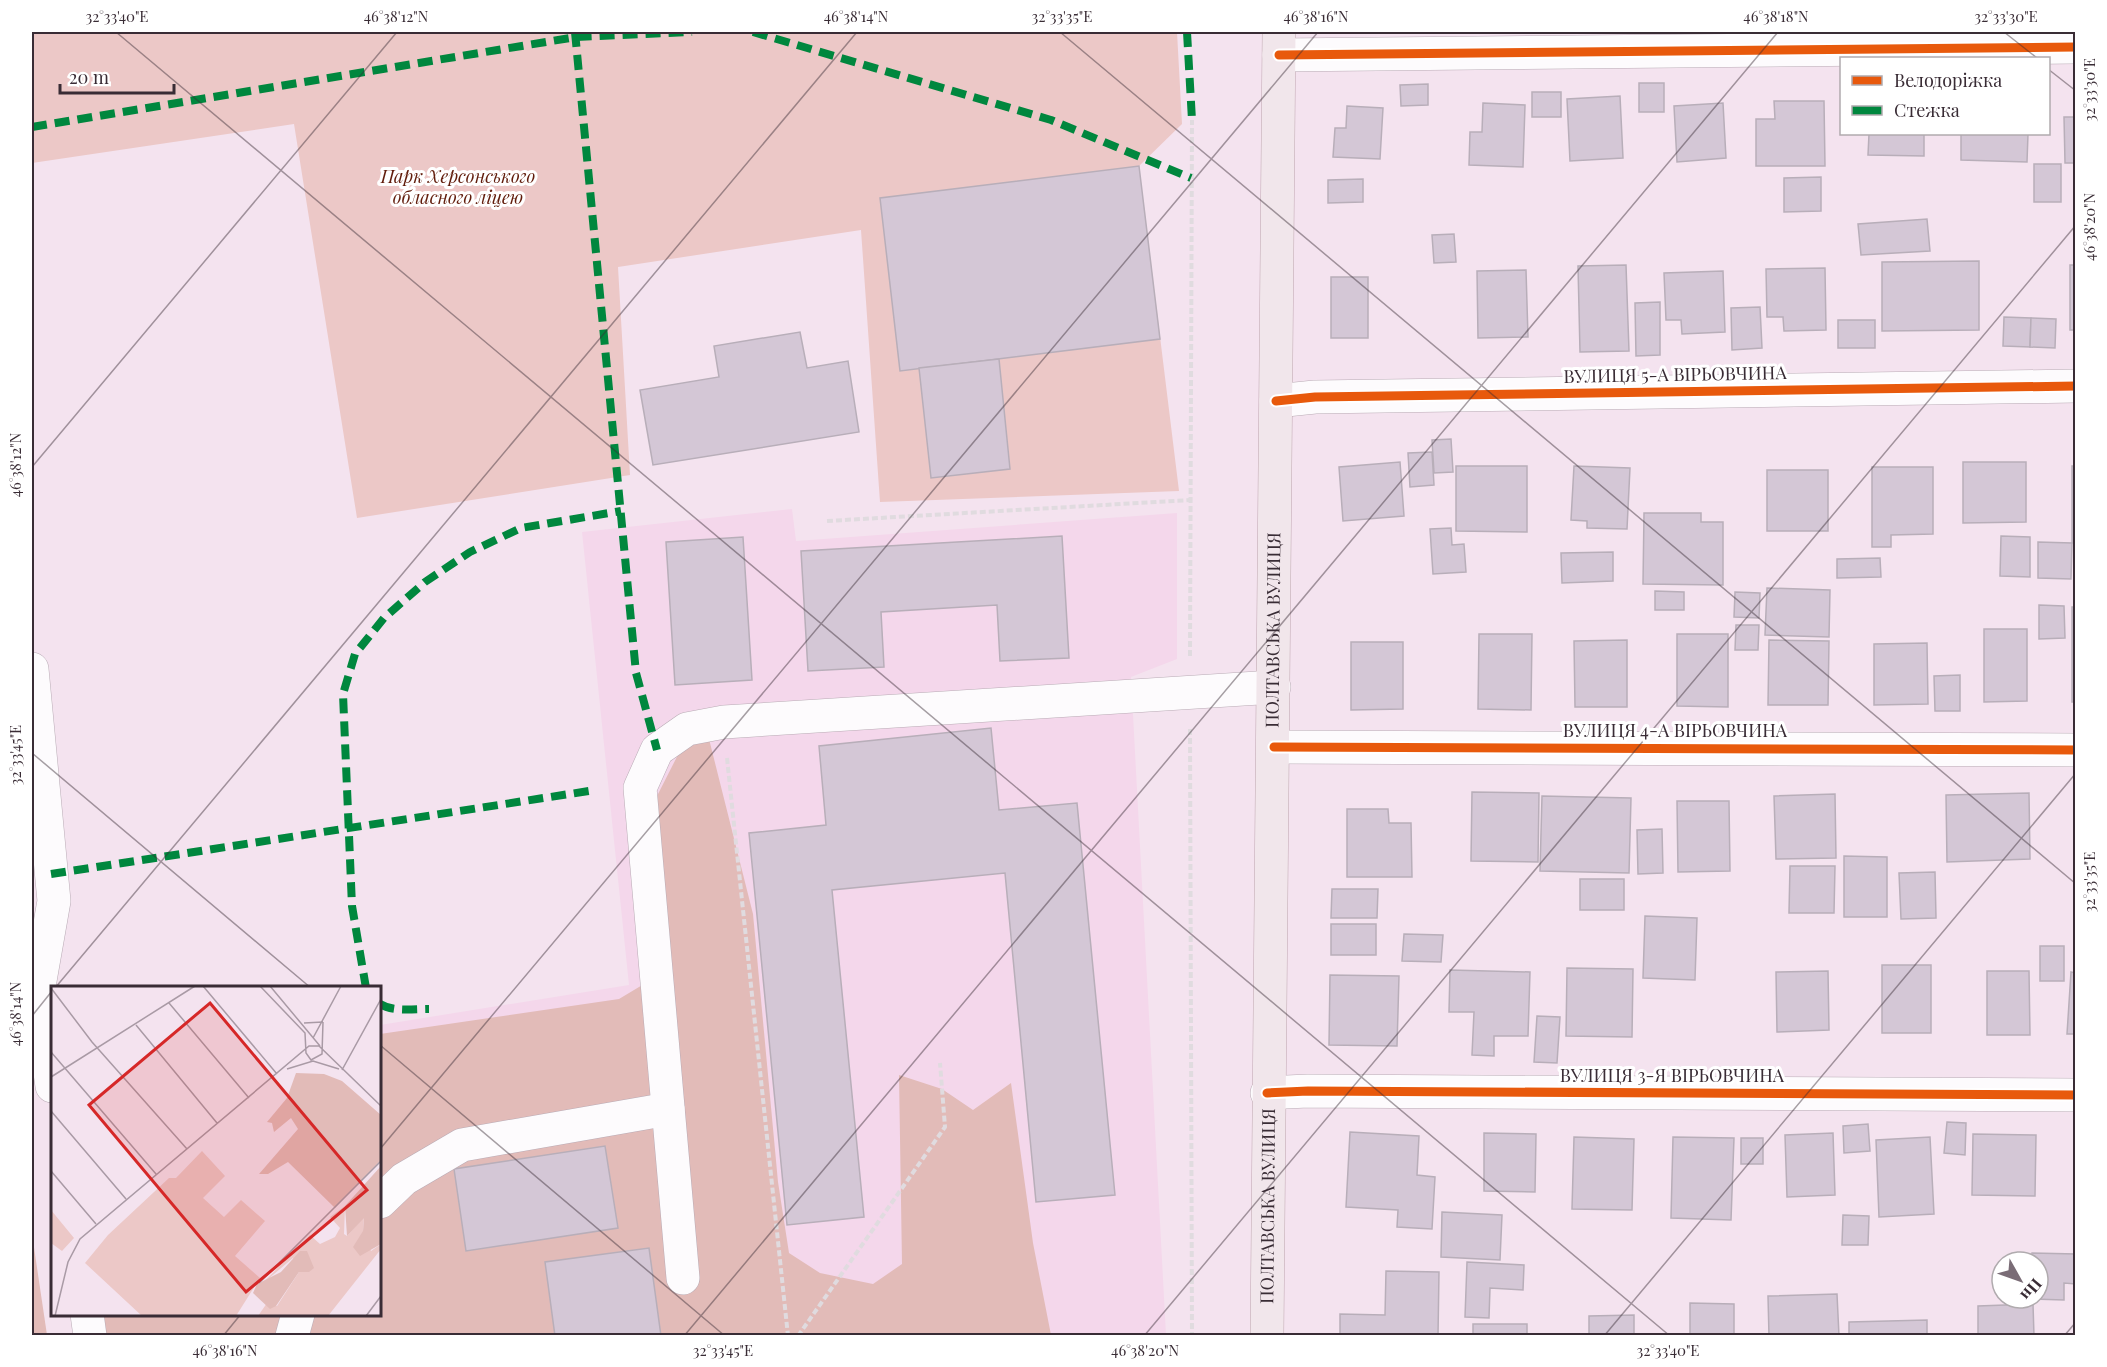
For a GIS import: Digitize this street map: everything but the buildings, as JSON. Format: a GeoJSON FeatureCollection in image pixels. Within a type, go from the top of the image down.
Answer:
{"type":"FeatureCollection","features":[{"type":"Feature","properties":{"kind":"main road","name":"ПОЛТАВСЬКА ВУЛИЦЯ"},"geometry":{"type":"LineString","coordinates":[[1267,1335],[1279,43]]}},
{"type":"Feature","properties":{"kind":"street"},"geometry":{"type":"LineString","coordinates":[[1279,43],[2076,47]]}},
{"type":"Feature","properties":{"kind":"street","name":"ВУЛИЦЯ 5-А ВІРЬОВЧИНА"},"geometry":{"type":"LineString","coordinates":[[1276,401],[1315,397],[2076,386]]}},
{"type":"Feature","properties":{"kind":"street"},"geometry":{"type":"LineString","coordinates":[[32,669],[54,901],[38,993],[51,1079]]}},
{"type":"Feature","properties":{"kind":"street"},"geometry":{"type":"LineString","coordinates":[[683,1278],[640,788],[657,750],[687,729],[723,722],[1274,687]]}},
{"type":"Feature","properties":{"kind":"street","name":"ВУЛИЦЯ 4-А ВІРЬОВЧИНA"},"geometry":{"type":"LineString","coordinates":[[1274,747],[2076,750]]}},
{"type":"Feature","properties":{"kind":"street","name":"ВУЛИЦЯ 3-Я ВІРЬОВЧИНА"},"geometry":{"type":"LineString","coordinates":[[1268,1093],[1332,1091],[2076,1095]]}},
{"type":"Feature","properties":{"kind":"street"},"geometry":{"type":"LineString","coordinates":[[381,1201],[404,1179],[462,1145],[668,1109]]}},
{"type":"Feature","properties":{"kind":"street"},"geometry":{"type":"LineString","coordinates":[[87,1316],[90,1335]]}},
{"type":"Feature","properties":{"kind":"street"},"geometry":{"type":"LineString","coordinates":[[292,1335],[297,1316]]}},
{"type":"Feature","properties":{"kind":"path"},"geometry":{"type":"LineString","coordinates":[[1192,120],[1190,500],[1192,1335]]}},
{"type":"Feature","properties":{"kind":"path"},"geometry":{"type":"LineString","coordinates":[[827,520],[1190,500]]}},
{"type":"Feature","properties":{"kind":"path"},"geometry":{"type":"LineString","coordinates":[[723,722],[788,1335]]}},
{"type":"Feature","properties":{"kind":"path"},"geometry":{"type":"LineString","coordinates":[[798,1335],[945,1127],[940,1063]]}},
{"type":"Feature","properties":{"kind":"shaded area"},"geometry":{"type":"Polygon","coordinates":[[[792,509],[796,541],[1177,513],[1177,659],[1131,677],[1166,1335],[116,1336],[356,1316],[381,1316],[381,1025],[629,985],[582,532],[792,509]]]}},
{"type":"Feature","properties":{"kind":"shaded area"},"geometry":{"type":"Polygon","coordinates":[[[709,739],[753,914],[778,1182],[789,1253],[820,1273],[873,1284],[902,1264],[899,1075],[942,1089],[973,1110],[1011,1083],[1033,1243],[1051,1335],[104,1336],[101,1316],[381,1316],[381,1034],[619,999],[649,981],[657,796],[685,741],[709,739]]]}},
{"type":"Feature","properties":{"kind":"shaded area"},"geometry":{"type":"Polygon","coordinates":[[[32,1234],[47,1335],[32,1335],[32,1234]]]}},
{"type":"Feature","properties":{"kind":"green space","name":"Парк Херсонського обласного ліцею"},"geometry":{"type":"Polygon","coordinates":[[[32,32],[1177,32],[1182,124],[1139,166],[1179,491],[880,502],[861,230],[618,267],[630,475],[357,518],[294,124],[32,163],[32,32]]]}},
{"type":"Feature","properties":{"kind":"marked path"},"geometry":{"type":"LineString","coordinates":[[575,32],[636,673],[657,750]]}},
{"type":"Feature","properties":{"kind":"marked path"},"geometry":{"type":"LineString","coordinates":[[32,127],[576,37],[692,32]]}},
{"type":"Feature","properties":{"kind":"marked path"},"geometry":{"type":"LineString","coordinates":[[753,32],[1051,120],[1191,178]]}},
{"type":"Feature","properties":{"kind":"marked path"},"geometry":{"type":"LineString","coordinates":[[1187,32],[1192,120]]}},
{"type":"Feature","properties":{"kind":"marked path"},"geometry":{"type":"LineString","coordinates":[[366,986],[352,906],[343,694],[355,654],[384,618],[425,582],[470,552],[521,528],[621,511]]}},
{"type":"Feature","properties":{"kind":"marked path"},"geometry":{"type":"LineString","coordinates":[[51,874],[589,791]]}},
{"type":"Feature","properties":{"kind":"marked path"},"geometry":{"type":"LineString","coordinates":[[381,1005],[397,1009],[429,1009]]}},
{"type":"Feature","properties":{"kind":"cycle path"},"geometry":{"type":"LineString","coordinates":[[1279,55],[2076,47]]}},
{"type":"Feature","properties":{"kind":"cycle path"},"geometry":{"type":"LineString","coordinates":[[1276,401],[1315,397],[2076,386]]}},
{"type":"Feature","properties":{"kind":"cycle path"},"geometry":{"type":"LineString","coordinates":[[1274,747],[2076,750]]}},
{"type":"Feature","properties":{"kind":"cycle path"},"geometry":{"type":"LineString","coordinates":[[1267,1093],[1308,1091],[2076,1095]]}}]}
